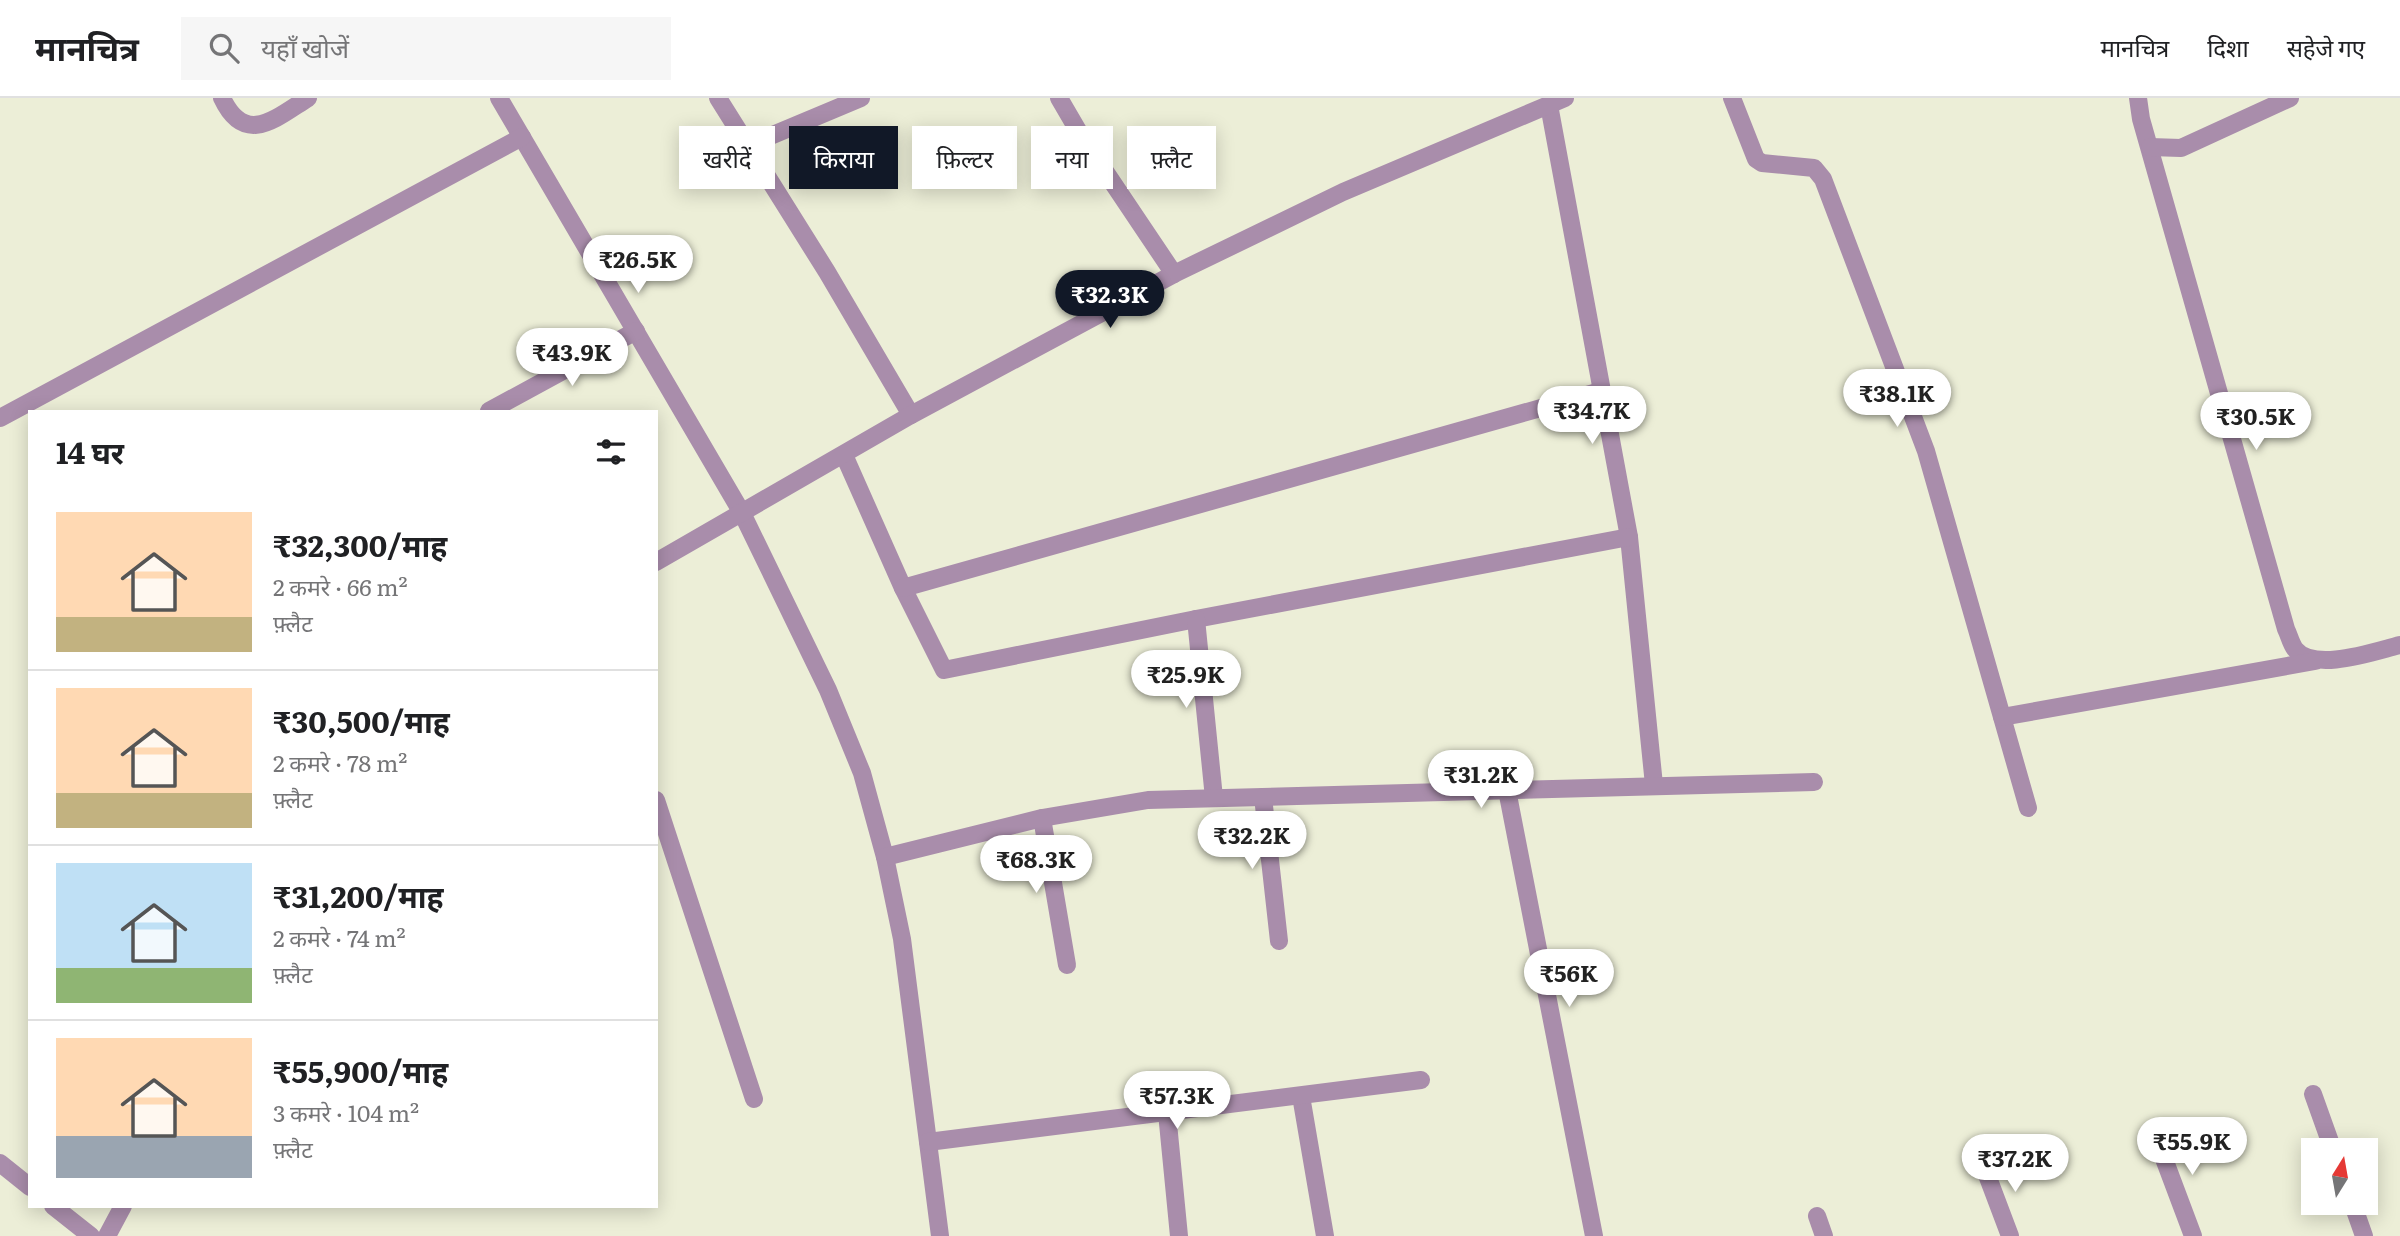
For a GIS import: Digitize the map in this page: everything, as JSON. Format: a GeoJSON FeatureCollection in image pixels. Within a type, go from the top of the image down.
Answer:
{"type":"FeatureCollection","features":[{"type":"Feature","properties":{"kind":"street"},"geometry":{"type":"LineString","coordinates":[[222,98],[237,120],[249,126],[266,124],[308,98]]}},
{"type":"Feature","properties":{"kind":"street"},"geometry":{"type":"LineString","coordinates":[[719,98],[737,126]]}},
{"type":"Feature","properties":{"kind":"street"},"geometry":{"type":"LineString","coordinates":[[775,134],[861,98]]}},
{"type":"Feature","properties":{"kind":"street"},"geometry":{"type":"LineString","coordinates":[[1059,98],[1080,134],[1174,274]]}},
{"type":"Feature","properties":{"kind":"street"},"geometry":{"type":"LineString","coordinates":[[1732,98],[1756,159],[1762,163],[1814,168],[1823,179],[1926,451],[2028,808]]}},
{"type":"Feature","properties":{"kind":"street"},"geometry":{"type":"LineString","coordinates":[[2138,98],[2141,119],[2286,629],[2296,651],[2315,661]]}},
{"type":"Feature","properties":{"kind":"street"},"geometry":{"type":"LineString","coordinates":[[2150,147],[2182,148],[2290,98]]}},
{"type":"Feature","properties":{"kind":"street"},"geometry":{"type":"LineString","coordinates":[[508,101],[522,137],[742,513],[833,702],[862,773],[886,857],[902,939],[940,1236]]}},
{"type":"Feature","properties":{"kind":"street"},"geometry":{"type":"LineString","coordinates":[[658,561],[911,415],[1174,274],[1343,192],[1557,101],[1601,391],[1629,537],[1654,785]]}},
{"type":"Feature","properties":{"kind":"street"},"geometry":{"type":"LineString","coordinates":[[0,418],[522,137]]}},
{"type":"Feature","properties":{"kind":"street"},"geometry":{"type":"LineString","coordinates":[[775,188],[911,415]]}},
{"type":"Feature","properties":{"kind":"street"},"geometry":{"type":"LineString","coordinates":[[491,410],[636,331]]}},
{"type":"Feature","properties":{"kind":"street"},"geometry":{"type":"LineString","coordinates":[[903,589],[1601,391]]}},
{"type":"Feature","properties":{"kind":"street"},"geometry":{"type":"LineString","coordinates":[[844,455],[903,589],[944,670],[1196,618],[1629,537]]}},
{"type":"Feature","properties":{"kind":"street"},"geometry":{"type":"LineString","coordinates":[[1196,618],[1214,798]]}},
{"type":"Feature","properties":{"kind":"street"},"geometry":{"type":"LineString","coordinates":[[2001,717],[2315,661],[2343,659],[2400,645]]}},
{"type":"Feature","properties":{"kind":"street"},"geometry":{"type":"LineString","coordinates":[[886,857],[1042,818],[1148,800],[1814,782]]}},
{"type":"Feature","properties":{"kind":"street"},"geometry":{"type":"LineString","coordinates":[[1507,790],[1594,1236]]}},
{"type":"Feature","properties":{"kind":"street"},"geometry":{"type":"LineString","coordinates":[[1264,797],[1279,941]]}},
{"type":"Feature","properties":{"kind":"street"},"geometry":{"type":"LineString","coordinates":[[658,806],[754,1099]]}},
{"type":"Feature","properties":{"kind":"street"},"geometry":{"type":"LineString","coordinates":[[1042,818],[1067,965]]}},
{"type":"Feature","properties":{"kind":"street"},"geometry":{"type":"LineString","coordinates":[[928,1142],[1421,1080]]}},
{"type":"Feature","properties":{"kind":"street"},"geometry":{"type":"LineString","coordinates":[[2313,1094],[2329,1138]]}},
{"type":"Feature","properties":{"kind":"street"},"geometry":{"type":"LineString","coordinates":[[1301,1096],[1325,1236]]}},
{"type":"Feature","properties":{"kind":"street"},"geometry":{"type":"LineString","coordinates":[[1167,1113],[1179,1236]]}},
{"type":"Feature","properties":{"kind":"street"},"geometry":{"type":"LineString","coordinates":[[2154,1132],[2193,1236]]}},
{"type":"Feature","properties":{"kind":"street"},"geometry":{"type":"LineString","coordinates":[[0,1163],[28,1185]]}},
{"type":"Feature","properties":{"kind":"street"},"geometry":{"type":"LineString","coordinates":[[1983,1167],[2010,1236]]}},
{"type":"Feature","properties":{"kind":"street"},"geometry":{"type":"LineString","coordinates":[[55,1208],[90,1236]]}},
{"type":"Feature","properties":{"kind":"street"},"geometry":{"type":"LineString","coordinates":[[107,1236],[122,1208]]}},
{"type":"Feature","properties":{"kind":"street"},"geometry":{"type":"LineString","coordinates":[[2357,1215],[2364,1236]]}},
{"type":"Feature","properties":{"kind":"street"},"geometry":{"type":"LineString","coordinates":[[1817,1216],[1824,1236]]}}]}
